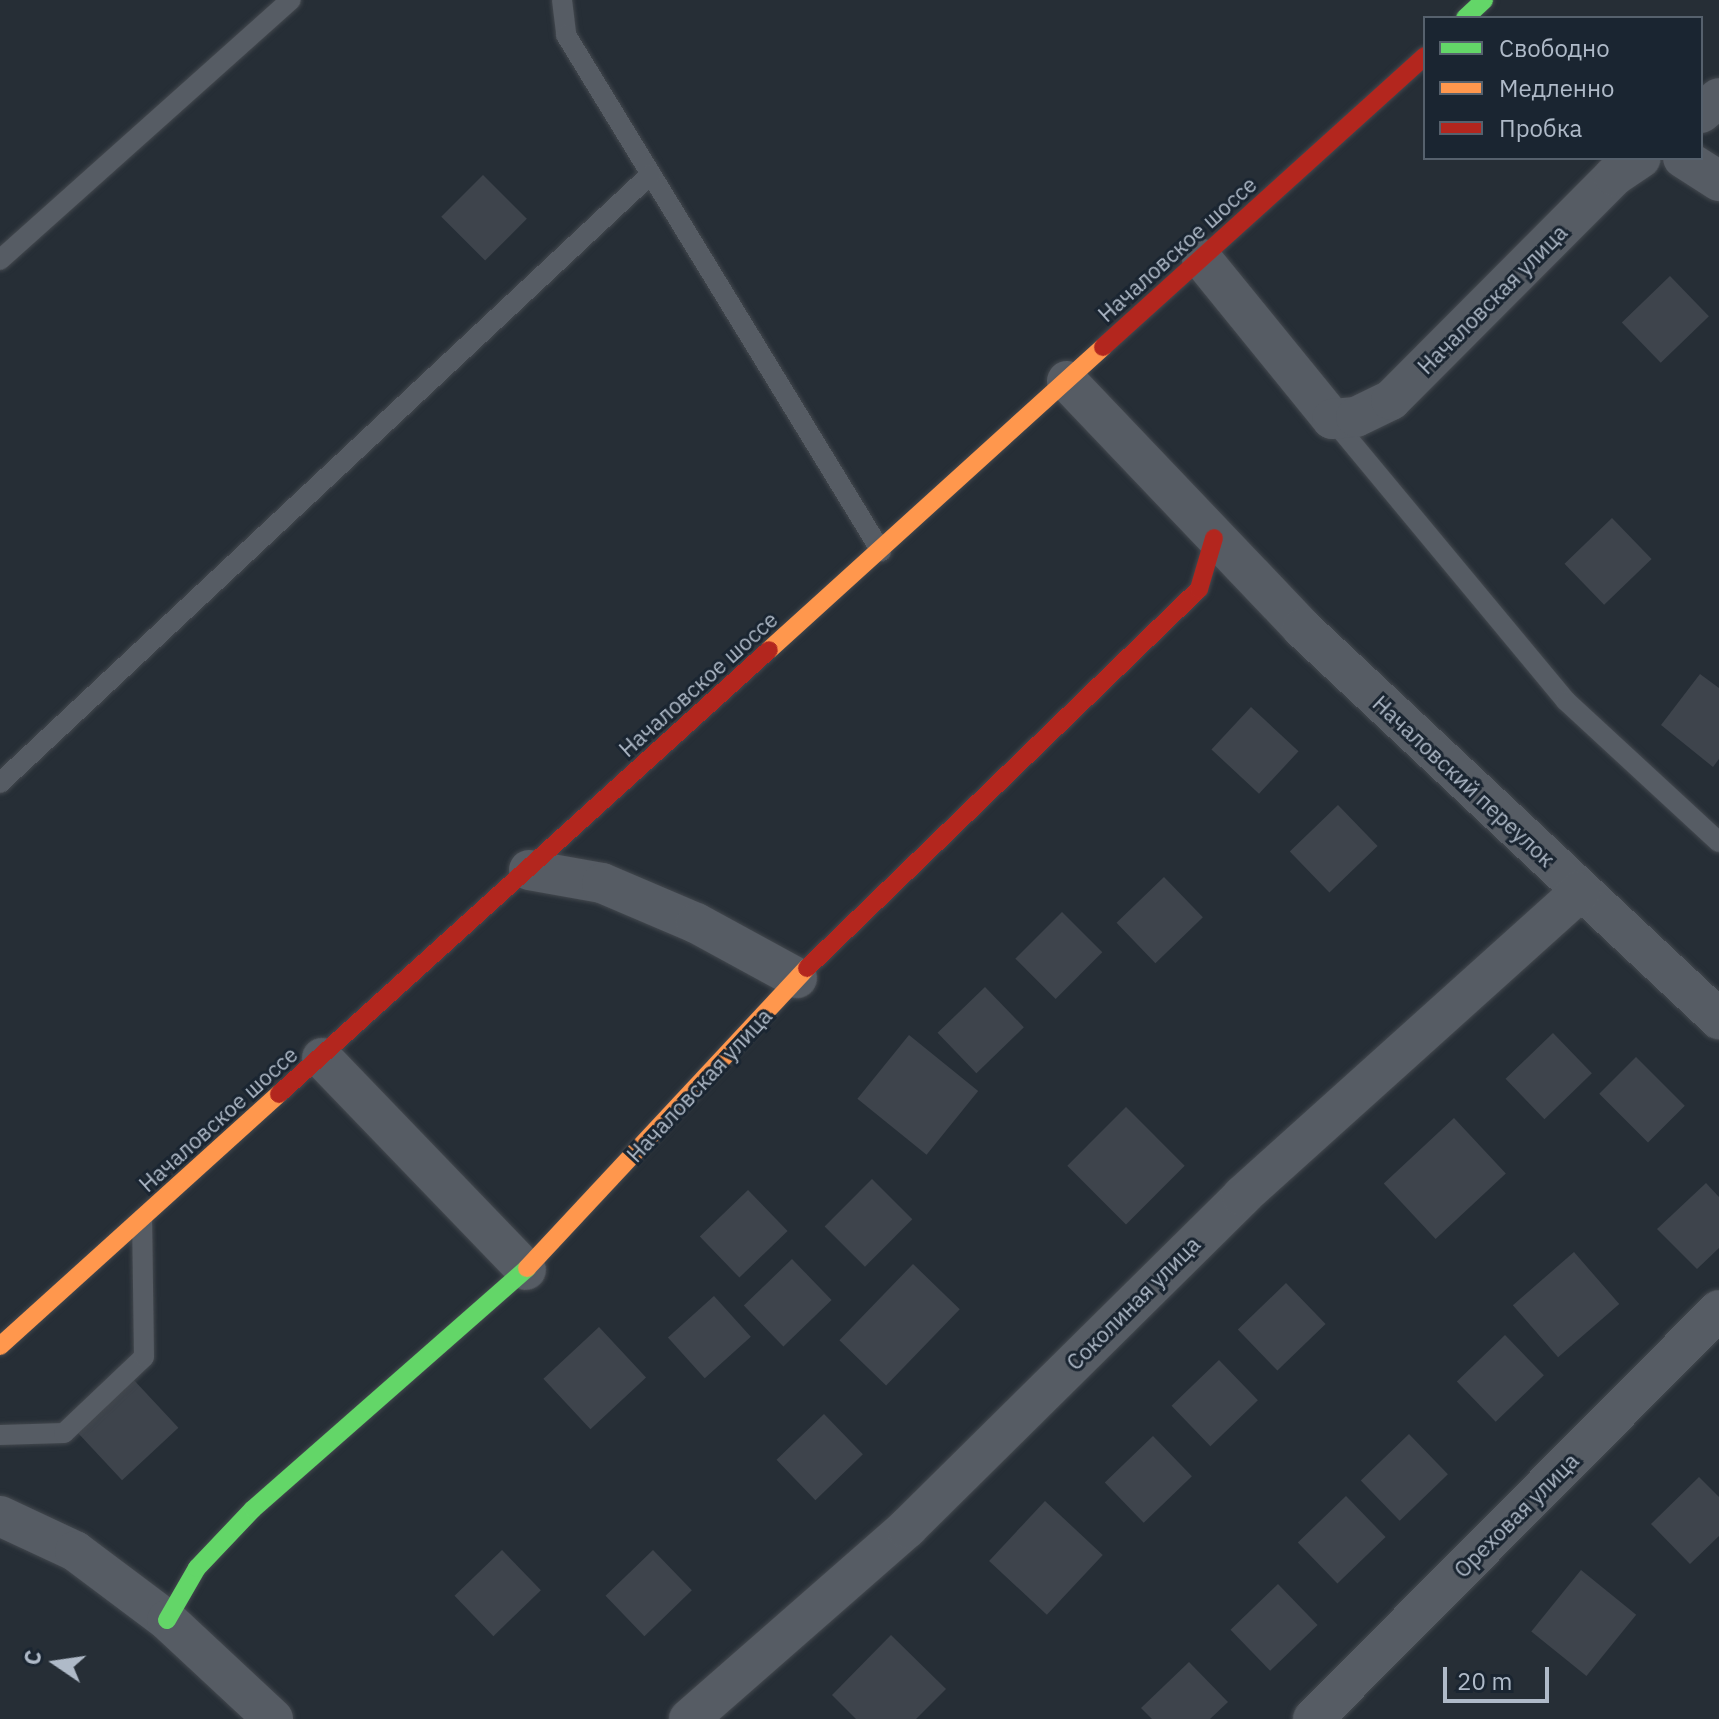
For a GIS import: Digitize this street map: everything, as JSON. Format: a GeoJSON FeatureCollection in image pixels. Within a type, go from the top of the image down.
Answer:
{"type":"FeatureCollection","features":[{"type":"Feature","properties":{"kind":"main road"},"geometry":{"type":"LineString","coordinates":[[1467,16],[1484,0]]}},
{"type":"Feature","properties":{"kind":"main road","name":"Началовское шоссе"},"geometry":{"type":"LineString","coordinates":[[0,1346],[322,1058],[1423,58]]}},
{"type":"Feature","properties":{"kind":"main road","name":"Началовская улица"},"geometry":{"type":"LineString","coordinates":[[167,1620],[197,1568],[253,1509],[526,1270],[797,978],[1199,589],[1214,538]]}},
{"type":"Feature","properties":{"kind":"street"},"geometry":{"type":"LineString","coordinates":[[1703,111],[1719,98]]}},
{"type":"Feature","properties":{"kind":"street"},"geometry":{"type":"LineString","coordinates":[[1686,160],[1719,181]]}},
{"type":"Feature","properties":{"kind":"street","name":"Началовская улица"},"geometry":{"type":"LineString","coordinates":[[1332,419],[1371,413],[1391,400],[1615,164]]}},
{"type":"Feature","properties":{"kind":"street"},"geometry":{"type":"LineString","coordinates":[[1202,259],[1332,419]]}},
{"type":"Feature","properties":{"kind":"street","name":"Началовский переулок"},"geometry":{"type":"LineString","coordinates":[[1067,381],[1214,538],[1581,891],[1719,1019]]}},
{"type":"Feature","properties":{"kind":"street"},"geometry":{"type":"LineString","coordinates":[[529,870],[602,883],[696,923],[797,978]]}},
{"type":"Feature","properties":{"kind":"street","name":"Соколиная улица"},"geometry":{"type":"LineString","coordinates":[[689,1719],[907,1528],[1242,1196],[1581,891]]}},
{"type":"Feature","properties":{"kind":"street"},"geometry":{"type":"LineString","coordinates":[[322,1058],[526,1270]]}},
{"type":"Feature","properties":{"kind":"street","name":"Ореховая улица"},"geometry":{"type":"LineString","coordinates":[[1313,1719],[1719,1310]]}},
{"type":"Feature","properties":{"kind":"street"},"geometry":{"type":"LineString","coordinates":[[0,1516],[75,1551],[167,1620],[273,1719]]}},
{"type":"Feature","properties":{"kind":"lane"},"geometry":{"type":"LineString","coordinates":[[0,260],[291,0]]}},
{"type":"Feature","properties":{"kind":"lane"},"geometry":{"type":"LineString","coordinates":[[562,0],[566,35],[881,551]]}},
{"type":"Feature","properties":{"kind":"lane"},"geometry":{"type":"LineString","coordinates":[[0,783],[651,174]]}},
{"type":"Feature","properties":{"kind":"lane"},"geometry":{"type":"LineString","coordinates":[[1332,419],[1566,701],[1719,842]]}},
{"type":"Feature","properties":{"kind":"lane"},"geometry":{"type":"LineString","coordinates":[[0,1435],[64,1433],[144,1357],[142,1219]]}},
{"type":"Feature","properties":{"kind":"building"},"geometry":{"type":"Polygon","coordinates":[[[483,175],[527,219],[485,261],[441,217],[483,175]]]}},
{"type":"Feature","properties":{"kind":"building"},"geometry":{"type":"Polygon","coordinates":[[[1670,276],[1709,316],[1661,363],[1622,323],[1670,276]]]}},
{"type":"Feature","properties":{"kind":"building"},"geometry":{"type":"Polygon","coordinates":[[[1612,518],[1652,559],[1604,605],[1565,564],[1612,518]]]}},
{"type":"Feature","properties":{"kind":"building"},"geometry":{"type":"Polygon","coordinates":[[[1700,674],[1719,688],[1719,759],[1713,767],[1661,725],[1700,674]]]}},
{"type":"Feature","properties":{"kind":"building"},"geometry":{"type":"Polygon","coordinates":[[[1251,707],[1299,751],[1259,794],[1211,749],[1251,707]]]}},
{"type":"Feature","properties":{"kind":"building"},"geometry":{"type":"Polygon","coordinates":[[[1338,805],[1378,846],[1329,893],[1290,852],[1338,805]]]}},
{"type":"Feature","properties":{"kind":"building"},"geometry":{"type":"Polygon","coordinates":[[[1164,877],[1203,917],[1155,963],[1117,923],[1164,877]]]}},
{"type":"Feature","properties":{"kind":"building"},"geometry":{"type":"Polygon","coordinates":[[[1062,912],[1102,952],[1056,999],[1015,959],[1062,912]]]}},
{"type":"Feature","properties":{"kind":"building"},"geometry":{"type":"Polygon","coordinates":[[[985,987],[1024,1027],[976,1073],[938,1033],[985,987]]]}},
{"type":"Feature","properties":{"kind":"building"},"geometry":{"type":"Polygon","coordinates":[[[1553,1033],[1592,1073],[1544,1119],[1506,1079],[1553,1033]]]}},
{"type":"Feature","properties":{"kind":"building"},"geometry":{"type":"Polygon","coordinates":[[[909,1035],[978,1091],[927,1155],[857,1099],[909,1035]]]}},
{"type":"Feature","properties":{"kind":"building"},"geometry":{"type":"Polygon","coordinates":[[[1636,1057],[1685,1106],[1648,1143],[1599,1094],[1636,1057]]]}},
{"type":"Feature","properties":{"kind":"building"},"geometry":{"type":"Polygon","coordinates":[[[1126,1107],[1185,1166],[1126,1224],[1067,1166],[1126,1107]]]}},
{"type":"Feature","properties":{"kind":"building"},"geometry":{"type":"Polygon","coordinates":[[[1454,1118],[1506,1174],[1436,1239],[1384,1183],[1454,1118]]]}},
{"type":"Feature","properties":{"kind":"building"},"geometry":{"type":"Polygon","coordinates":[[[872,1179],[912,1219],[865,1267],[825,1226],[872,1179]]]}},
{"type":"Feature","properties":{"kind":"building"},"geometry":{"type":"Polygon","coordinates":[[[1706,1183],[1719,1197],[1719,1248],[1697,1269],[1657,1229],[1706,1183]]]}},
{"type":"Feature","properties":{"kind":"building"},"geometry":{"type":"Polygon","coordinates":[[[748,1190],[788,1231],[739,1278],[700,1237],[748,1190]]]}},
{"type":"Feature","properties":{"kind":"building"},"geometry":{"type":"Polygon","coordinates":[[[1574,1252],[1619,1304],[1558,1357],[1513,1305],[1574,1252]]]}},
{"type":"Feature","properties":{"kind":"building"},"geometry":{"type":"Polygon","coordinates":[[[792,1259],[832,1300],[783,1347],[744,1306],[792,1259]]]}},
{"type":"Feature","properties":{"kind":"building"},"geometry":{"type":"Polygon","coordinates":[[[913,1264],[960,1309],[886,1385],[839,1340],[913,1264]]]}},
{"type":"Feature","properties":{"kind":"building"},"geometry":{"type":"Polygon","coordinates":[[[1286,1283],[1326,1324],[1277,1371],[1238,1330],[1286,1283]]]}},
{"type":"Feature","properties":{"kind":"building"},"geometry":{"type":"Polygon","coordinates":[[[714,1296],[751,1337],[705,1378],[668,1337],[714,1296]]]}},
{"type":"Feature","properties":{"kind":"building"},"geometry":{"type":"Polygon","coordinates":[[[599,1327],[646,1377],[590,1429],[543,1379],[599,1327]]]}},
{"type":"Feature","properties":{"kind":"building"},"geometry":{"type":"Polygon","coordinates":[[[1505,1335],[1544,1375],[1496,1422],[1457,1382],[1505,1335]]]}},
{"type":"Feature","properties":{"kind":"building"},"geometry":{"type":"Polygon","coordinates":[[[1219,1360],[1258,1400],[1210,1446],[1172,1406],[1219,1360]]]}},
{"type":"Feature","properties":{"kind":"building"},"geometry":{"type":"Polygon","coordinates":[[[132,1378],[178,1428],[122,1480],[76,1431],[132,1378]]]}},
{"type":"Feature","properties":{"kind":"building"},"geometry":{"type":"Polygon","coordinates":[[[824,1414],[863,1454],[815,1500],[777,1460],[824,1414]]]}},
{"type":"Feature","properties":{"kind":"building"},"geometry":{"type":"Polygon","coordinates":[[[1409,1434],[1448,1474],[1400,1521],[1361,1481],[1409,1434]]]}},
{"type":"Feature","properties":{"kind":"building"},"geometry":{"type":"Polygon","coordinates":[[[1153,1436],[1192,1476],[1144,1523],[1105,1483],[1153,1436]]]}},
{"type":"Feature","properties":{"kind":"building"},"geometry":{"type":"Polygon","coordinates":[[[1699,1477],[1719,1497],[1719,1536],[1690,1564],[1651,1524],[1699,1477]]]}},
{"type":"Feature","properties":{"kind":"building"},"geometry":{"type":"Polygon","coordinates":[[[1346,1496],[1386,1537],[1337,1584],[1298,1543],[1346,1496]]]}},
{"type":"Feature","properties":{"kind":"building"},"geometry":{"type":"Polygon","coordinates":[[[1045,1501],[1103,1555],[1047,1615],[989,1561],[1045,1501]]]}},
{"type":"Feature","properties":{"kind":"building"},"geometry":{"type":"Polygon","coordinates":[[[502,1550],[541,1590],[493,1636],[455,1596],[502,1550]]]}},
{"type":"Feature","properties":{"kind":"building"},"geometry":{"type":"Polygon","coordinates":[[[653,1550],[692,1590],[644,1636],[606,1596],[653,1550]]]}},
{"type":"Feature","properties":{"kind":"building"},"geometry":{"type":"Polygon","coordinates":[[[1581,1570],[1636,1615],[1586,1676],[1531,1631],[1581,1570]]]}},
{"type":"Feature","properties":{"kind":"building"},"geometry":{"type":"Polygon","coordinates":[[[1278,1584],[1318,1625],[1270,1671],[1231,1630],[1278,1584]]]}},
{"type":"Feature","properties":{"kind":"building"},"geometry":{"type":"Polygon","coordinates":[[[891,1635],[946,1689],[916,1719],[856,1719],[832,1695],[891,1635]]]}},
{"type":"Feature","properties":{"kind":"building"},"geometry":{"type":"Polygon","coordinates":[[[1189,1662],[1228,1702],[1210,1719],[1152,1719],[1141,1708],[1189,1662]]]}},
{"type":"Feature","properties":{"kind":"traffic: fast"},"geometry":{"type":"LineString","coordinates":[[1467,16],[1484,0]]}},
{"type":"Feature","properties":{"kind":"traffic: fast"},"geometry":{"type":"LineString","coordinates":[[167,1620],[197,1568],[253,1509],[527,1268]]}},
{"type":"Feature","properties":{"kind":"traffic: slow"},"geometry":{"type":"LineString","coordinates":[[769,650],[1103,347]]}},
{"type":"Feature","properties":{"kind":"traffic: slow"},"geometry":{"type":"LineString","coordinates":[[527,1268],[807,968]]}},
{"type":"Feature","properties":{"kind":"traffic: slow"},"geometry":{"type":"LineString","coordinates":[[0,1346],[279,1094]]}},
{"type":"Feature","properties":{"kind":"traffic: jam"},"geometry":{"type":"LineString","coordinates":[[1103,347],[1423,58]]}},
{"type":"Feature","properties":{"kind":"traffic: jam"},"geometry":{"type":"LineString","coordinates":[[807,968],[1199,589],[1214,538]]}},
{"type":"Feature","properties":{"kind":"traffic: jam"},"geometry":{"type":"LineString","coordinates":[[279,1094],[769,650]]}}]}
